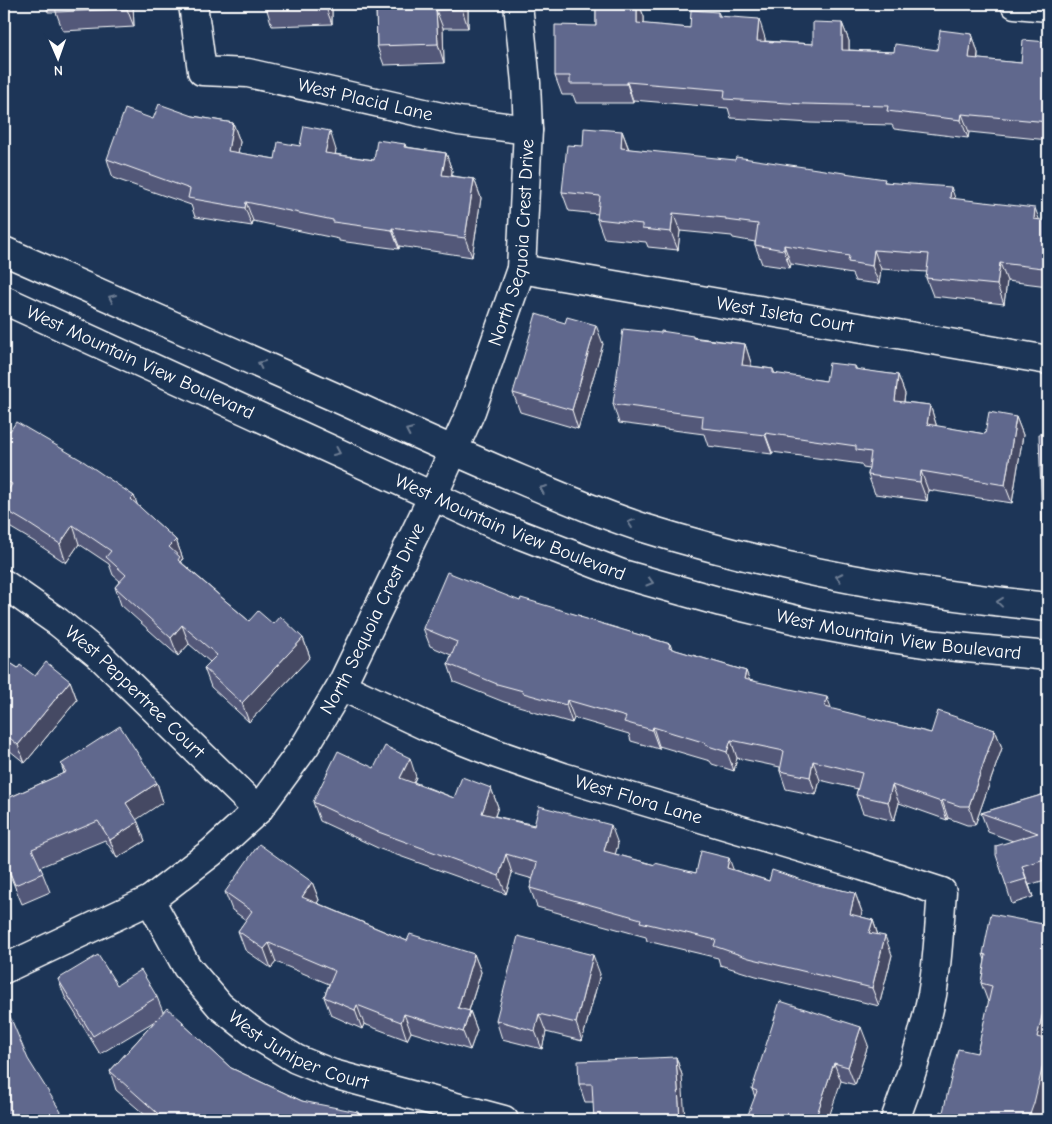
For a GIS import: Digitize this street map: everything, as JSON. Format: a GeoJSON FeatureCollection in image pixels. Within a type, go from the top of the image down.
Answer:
{"type":"FeatureCollection","features":[{"type":"Feature","properties":{"kind":"street","name":"West Placid Lane"},"geometry":{"type":"LineString","coordinates":[[193,4],[202,71],[248,73],[459,121],[528,130]]}},
{"type":"Feature","properties":{"kind":"street","name":"North Sequoia Crest Drive"},"geometry":{"type":"LineString","coordinates":[[4,969],[150,900],[212,852],[258,810],[305,746],[341,686],[433,496],[471,411],[521,269],[528,130],[526,83],[518,4]]}},
{"type":"Feature","properties":{"kind":"street"},"geometry":{"type":"LineString","coordinates":[[1015,4],[1048,7]]}},
{"type":"Feature","properties":{"kind":"street"},"geometry":{"type":"LineString","coordinates":[[4,251],[242,355],[453,451],[588,508],[642,527],[701,545],[794,568],[880,585],[968,599],[1048,607]]}},
{"type":"Feature","properties":{"kind":"street","name":"West Isleta Court"},"geometry":{"type":"LineString","coordinates":[[521,269],[1048,360]]}},
{"type":"Feature","properties":{"kind":"street","name":"West Mountain View Boulevard"},"geometry":{"type":"LineString","coordinates":[[4,300],[498,526],[622,574],[721,602],[818,625],[878,636],[1018,654],[1048,656]]}},
{"type":"Feature","properties":{"kind":"street","name":"West Peppertree Court"},"geometry":{"type":"LineString","coordinates":[[4,584],[58,622],[99,655],[258,810]]}},
{"type":"Feature","properties":{"kind":"street","name":"West Flora Lane"},"geometry":{"type":"LineString","coordinates":[[341,686],[426,726],[563,777],[862,866],[942,892],[932,994],[910,1076],[894,1120]]}},
{"type":"Feature","properties":{"kind":"street","name":"West Juniper Court"},"geometry":{"type":"LineString","coordinates":[[150,900],[187,967],[220,1006],[258,1036],[296,1059],[333,1074],[504,1120]]}},
{"type":"Feature","properties":{"kind":"building"},"geometry":{"type":"Polygon","coordinates":[[[55,4],[127,4],[127,9],[56,12],[55,4]]]}},
{"type":"Feature","properties":{"kind":"building"},"geometry":{"type":"Polygon","coordinates":[[[265,4],[325,4],[325,5],[266,7],[265,4]]]}},
{"type":"Feature","properties":{"kind":"building"},"geometry":{"type":"Polygon","coordinates":[[[376,4],[461,4],[462,9],[436,10],[438,44],[377,46],[376,4]]]}},
{"type":"Feature","properties":{"kind":"building"},"geometry":{"type":"Polygon","coordinates":[[[596,4],[637,4],[637,23],[690,28],[691,10],[718,12],[718,16],[759,19],[757,41],[813,44],[813,22],[842,23],[842,50],[894,52],[895,44],[937,50],[940,30],[972,34],[969,58],[1021,63],[1023,40],[1048,42],[1048,122],[962,114],[961,120],[887,111],[888,106],[804,104],[724,99],[725,90],[627,82],[627,84],[570,84],[570,76],[555,76],[555,25],[596,26],[596,4]]]}},
{"type":"Feature","properties":{"kind":"building"},"geometry":{"type":"Polygon","coordinates":[[[159,104],[193,116],[233,123],[228,151],[275,159],[278,142],[300,146],[304,126],[330,131],[325,153],[374,160],[377,140],[405,144],[404,147],[446,153],[442,175],[474,179],[465,238],[333,222],[333,220],[246,202],[245,208],[188,198],[190,189],[107,159],[125,109],[153,119],[159,104]]]}},
{"type":"Feature","properties":{"kind":"building"},"geometry":{"type":"Polygon","coordinates":[[[584,128],[622,131],[621,148],[735,160],[736,157],[885,179],[884,182],[951,187],[950,198],[1035,208],[1034,219],[1048,221],[1043,268],[1000,263],[997,285],[926,278],[929,254],[874,250],[872,266],[848,262],[849,256],[784,245],[784,250],[755,245],[758,224],[726,220],[726,218],[673,213],[671,232],[642,229],[642,224],[597,219],[600,196],[562,192],[567,145],[583,146],[584,128]]]}},
{"type":"Feature","properties":{"kind":"building"},"geometry":{"type":"Polygon","coordinates":[[[536,314],[565,323],[567,317],[596,325],[572,410],[513,393],[536,314]]]}},
{"type":"Feature","properties":{"kind":"building"},"geometry":{"type":"Polygon","coordinates":[[[623,329],[661,333],[661,331],[693,336],[693,338],[745,344],[742,365],[773,369],[773,373],[826,381],[829,363],[898,375],[895,401],[930,405],[927,424],[985,434],[989,412],[1016,417],[1005,485],[921,471],[920,482],[868,475],[871,452],[856,450],[856,446],[765,433],[765,435],[702,428],[703,416],[613,404],[623,329]]]}},
{"type":"Feature","properties":{"kind":"building"},"geometry":{"type":"Polygon","coordinates":[[[16,422],[83,461],[134,496],[131,499],[176,540],[169,547],[180,557],[178,560],[249,621],[258,611],[273,624],[280,616],[303,638],[242,703],[204,668],[217,655],[182,625],[171,638],[115,587],[126,575],[106,557],[111,551],[73,525],[60,544],[4,509],[4,498],[12,484],[4,479],[4,428],[10,431],[16,422]]]}},
{"type":"Feature","properties":{"kind":"building"},"geometry":{"type":"Polygon","coordinates":[[[1039,434],[1048,434],[1048,522],[1042,522],[1039,434]]]}},
{"type":"Feature","properties":{"kind":"building"},"geometry":{"type":"Polygon","coordinates":[[[447,572],[520,601],[521,598],[581,616],[670,644],[669,648],[746,671],[744,679],[827,697],[825,707],[931,733],[938,711],[995,730],[969,806],[960,806],[942,800],[941,802],[892,785],[888,802],[856,795],[862,773],[813,761],[810,777],[780,771],[784,751],[731,740],[727,752],[705,745],[706,743],[653,727],[652,730],[624,722],[626,717],[567,700],[566,705],[523,693],[523,691],[497,684],[448,664],[457,642],[423,628],[447,572]]]}},
{"type":"Feature","properties":{"kind":"building"},"geometry":{"type":"Polygon","coordinates":[[[4,659],[18,668],[20,665],[35,676],[46,662],[70,681],[18,745],[4,733],[4,659]]]}},
{"type":"Feature","properties":{"kind":"building"},"geometry":{"type":"Polygon","coordinates":[[[120,726],[157,783],[126,803],[138,822],[110,840],[98,821],[32,849],[43,873],[15,885],[4,858],[4,800],[66,772],[61,764],[120,726]]]}},
{"type":"Feature","properties":{"kind":"building"},"geometry":{"type":"Polygon","coordinates":[[[385,746],[410,758],[400,778],[454,798],[462,777],[491,788],[482,813],[534,826],[539,806],[611,825],[604,851],[655,865],[655,863],[696,873],[701,851],[729,858],[727,868],[769,881],[772,870],[814,884],[855,893],[850,914],[873,920],[869,933],[885,936],[872,988],[749,958],[714,946],[716,940],[640,922],[641,919],[530,888],[537,863],[506,854],[499,876],[373,830],[313,802],[338,751],[374,768],[385,746]]]}},
{"type":"Feature","properties":{"kind":"building"},"geometry":{"type":"Polygon","coordinates":[[[1048,793],[1048,858],[1022,866],[1026,879],[1006,885],[996,855],[996,846],[1038,833],[981,813],[1048,793]]]}},
{"type":"Feature","properties":{"kind":"building"},"geometry":{"type":"Polygon","coordinates":[[[259,844],[312,882],[302,897],[407,941],[410,934],[474,954],[458,1008],[470,1011],[463,1032],[404,1014],[401,1022],[357,1005],[355,1010],[324,997],[335,971],[269,943],[264,949],[238,931],[252,911],[225,892],[259,844]]]}},
{"type":"Feature","properties":{"kind":"building"},"geometry":{"type":"Polygon","coordinates":[[[991,914],[1048,925],[1048,996],[1037,1037],[1048,1040],[1048,1044],[1034,1103],[1028,1120],[937,1120],[940,1111],[943,1112],[958,1049],[977,1053],[992,986],[981,983],[986,955],[983,954],[991,914]]]}},
{"type":"Feature","properties":{"kind":"building"},"geometry":{"type":"Polygon","coordinates":[[[518,936],[593,955],[576,1023],[539,1014],[535,1031],[496,1020],[518,936]]]}},
{"type":"Feature","properties":{"kind":"building"},"geometry":{"type":"Polygon","coordinates":[[[98,955],[117,985],[141,970],[157,997],[93,1036],[58,979],[98,955]]]}},
{"type":"Feature","properties":{"kind":"building"},"geometry":{"type":"Polygon","coordinates":[[[780,1001],[861,1027],[848,1067],[834,1063],[815,1120],[746,1120],[757,1091],[752,1089],[780,1001]]]}},
{"type":"Feature","properties":{"kind":"building"},"geometry":{"type":"Polygon","coordinates":[[[4,1002],[28,1059],[66,1120],[4,1120],[4,1002]]]}},
{"type":"Feature","properties":{"kind":"building"},"geometry":{"type":"Polygon","coordinates":[[[167,1008],[231,1068],[302,1101],[358,1112],[356,1120],[165,1120],[110,1071],[167,1008]]]}},
{"type":"Feature","properties":{"kind":"building"},"geometry":{"type":"Polygon","coordinates":[[[676,1057],[680,1120],[594,1120],[592,1084],[579,1084],[578,1061],[676,1057]]]}}]}
